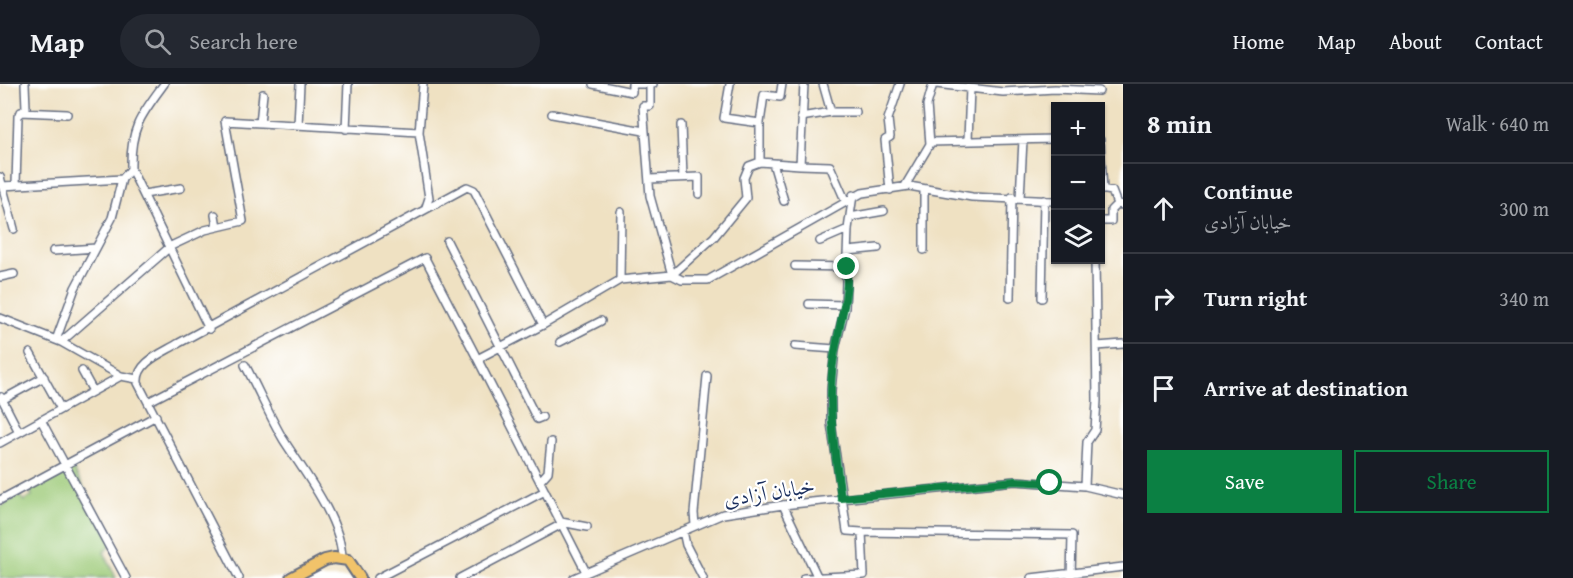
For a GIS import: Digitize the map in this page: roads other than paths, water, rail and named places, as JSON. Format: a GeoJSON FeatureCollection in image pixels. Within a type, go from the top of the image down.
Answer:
{"type":"FeatureCollection","features":[{"type":"Feature","properties":{"kind":"highway"},"geometry":{"type":"LineString","coordinates":[[291,578],[325,560],[342,558],[348,561],[360,578]]}},
{"type":"Feature","properties":{"kind":"street"},"geometry":{"type":"LineString","coordinates":[[16,184],[18,116],[26,108],[26,84]]}},
{"type":"Feature","properties":{"kind":"street"},"geometry":{"type":"LineString","coordinates":[[164,84],[135,130],[130,148],[132,169],[171,246],[208,329]]}},
{"type":"Feature","properties":{"kind":"street"},"geometry":{"type":"LineString","coordinates":[[298,126],[300,84]]}},
{"type":"Feature","properties":{"kind":"street"},"geometry":{"type":"LineString","coordinates":[[346,129],[348,84]]}},
{"type":"Feature","properties":{"kind":"street"},"geometry":{"type":"LineString","coordinates":[[423,84],[419,132],[429,198],[426,207]]}},
{"type":"Feature","properties":{"kind":"street"},"geometry":{"type":"LineString","coordinates":[[593,84],[632,92],[636,84],[652,84],[650,106],[643,106],[650,196],[672,274],[682,280],[708,280],[853,195],[905,186],[972,197],[1051,201]]}},
{"type":"Feature","properties":{"kind":"street"},"geometry":{"type":"LineString","coordinates":[[730,84],[724,118],[760,123]]}},
{"type":"Feature","properties":{"kind":"street"},"geometry":{"type":"LineString","coordinates":[[760,162],[760,123],[764,96],[780,97],[782,84]]}},
{"type":"Feature","properties":{"kind":"street"},"geometry":{"type":"LineString","coordinates":[[800,165],[804,84]]}},
{"type":"Feature","properties":{"kind":"street"},"geometry":{"type":"LineString","coordinates":[[823,84],[831,112]]}},
{"type":"Feature","properties":{"kind":"street"},"geometry":{"type":"LineString","coordinates":[[890,190],[885,140],[890,136],[888,119],[900,84]]}},
{"type":"Feature","properties":{"kind":"street"},"geometry":{"type":"LineString","coordinates":[[905,186],[923,159],[930,142],[927,105],[934,84],[970,88],[1099,91]]}},
{"type":"Feature","properties":{"kind":"street"},"geometry":{"type":"LineString","coordinates":[[968,140],[970,88]]}},
{"type":"Feature","properties":{"kind":"street"},"geometry":{"type":"LineString","coordinates":[[260,123],[263,94]]}},
{"type":"Feature","properties":{"kind":"street"},"geometry":{"type":"LineString","coordinates":[[21,112],[67,114]]}},
{"type":"Feature","properties":{"kind":"street"},"geometry":{"type":"LineString","coordinates":[[801,117],[831,112],[856,112]]}},
{"type":"Feature","properties":{"kind":"street"},"geometry":{"type":"LineString","coordinates":[[552,114],[644,131]]}},
{"type":"Feature","properties":{"kind":"street"},"geometry":{"type":"LineString","coordinates":[[58,341],[171,246],[217,227],[243,221],[225,121],[419,132]]}},
{"type":"Feature","properties":{"kind":"street"},"geometry":{"type":"LineString","coordinates":[[681,125],[683,177]]}},
{"type":"Feature","properties":{"kind":"street"},"geometry":{"type":"LineString","coordinates":[[930,142],[1051,139]]}},
{"type":"Feature","properties":{"kind":"street"},"geometry":{"type":"LineString","coordinates":[[1010,298],[1016,198],[1023,140]]}},
{"type":"Feature","properties":{"kind":"street"},"geometry":{"type":"LineString","coordinates":[[479,362],[481,357],[543,325],[620,280],[672,274],[714,237],[746,198],[744,178],[748,166],[760,162],[830,166],[845,200]]}},
{"type":"Feature","properties":{"kind":"street"},"geometry":{"type":"LineString","coordinates":[[773,164],[784,201]]}},
{"type":"Feature","properties":{"kind":"street"},"geometry":{"type":"LineString","coordinates":[[58,341],[75,288],[112,218],[122,179],[132,169]]}},
{"type":"Feature","properties":{"kind":"street"},"geometry":{"type":"LineString","coordinates":[[0,177],[14,229]]}},
{"type":"Feature","properties":{"kind":"street"},"geometry":{"type":"LineString","coordinates":[[649,179],[699,177],[699,194]]}},
{"type":"Feature","properties":{"kind":"street"},"geometry":{"type":"LineString","coordinates":[[2,189],[16,184],[122,179]]}},
{"type":"Feature","properties":{"kind":"street"},"geometry":{"type":"LineString","coordinates":[[137,379],[144,364],[426,207],[467,187],[474,190],[543,325]]}},
{"type":"Feature","properties":{"kind":"street"},"geometry":{"type":"LineString","coordinates":[[144,194],[181,188]]}},
{"type":"Feature","properties":{"kind":"street"},"geometry":{"type":"LineString","coordinates":[[924,190],[924,250]]}},
{"type":"Feature","properties":{"kind":"street"},"geometry":{"type":"LineString","coordinates":[[1105,190],[1112,191],[1120,205],[1111,210],[1110,221],[1105,221]]}},
{"type":"Feature","properties":{"kind":"street"},"geometry":{"type":"LineString","coordinates":[[853,195],[848,229],[845,306],[835,349],[831,423],[847,531],[1072,535],[1071,575]]}},
{"type":"Feature","properties":{"kind":"street"},"geometry":{"type":"LineString","coordinates":[[429,198],[438,201]]}},
{"type":"Feature","properties":{"kind":"street"},"geometry":{"type":"LineString","coordinates":[[1042,298],[1044,200]]}},
{"type":"Feature","properties":{"kind":"street"},"geometry":{"type":"LineString","coordinates":[[850,217],[884,211]]}},
{"type":"Feature","properties":{"kind":"street"},"geometry":{"type":"LineString","coordinates":[[620,280],[621,212]]}},
{"type":"Feature","properties":{"kind":"street"},"geometry":{"type":"LineString","coordinates":[[215,215],[217,227]]}},
{"type":"Feature","properties":{"kind":"street"},"geometry":{"type":"LineString","coordinates":[[820,241],[848,229]]}},
{"type":"Feature","properties":{"kind":"street"},"geometry":{"type":"LineString","coordinates":[[447,242],[537,418],[542,417]]}},
{"type":"Feature","properties":{"kind":"street"},"geometry":{"type":"LineString","coordinates":[[53,251],[96,248]]}},
{"type":"Feature","properties":{"kind":"street"},"geometry":{"type":"LineString","coordinates":[[848,251],[878,248]]}},
{"type":"Feature","properties":{"kind":"street"},"geometry":{"type":"LineString","coordinates":[[148,402],[426,258],[586,572]]}},
{"type":"Feature","properties":{"kind":"street"},"geometry":{"type":"LineString","coordinates":[[1085,486],[1087,442],[1095,430],[1097,346],[1095,264]]}},
{"type":"Feature","properties":{"kind":"street"},"geometry":{"type":"LineString","coordinates":[[795,266],[847,267]]}},
{"type":"Feature","properties":{"kind":"street"},"geometry":{"type":"LineString","coordinates":[[0,277],[14,274]]}},
{"type":"Feature","properties":{"kind":"street"},"geometry":{"type":"LineString","coordinates":[[809,304],[845,306]]}},
{"type":"Feature","properties":{"kind":"street"},"geometry":{"type":"LineString","coordinates":[[0,318],[58,341],[121,376],[137,379]]}},
{"type":"Feature","properties":{"kind":"street"},"geometry":{"type":"LineString","coordinates":[[560,342],[601,321]]}},
{"type":"Feature","properties":{"kind":"street"},"geometry":{"type":"LineString","coordinates":[[1097,346],[1123,344]]}},
{"type":"Feature","properties":{"kind":"street"},"geometry":{"type":"LineString","coordinates":[[795,346],[835,349]]}},
{"type":"Feature","properties":{"kind":"street"},"geometry":{"type":"LineString","coordinates":[[30,353],[61,409]]}},
{"type":"Feature","properties":{"kind":"street"},"geometry":{"type":"LineString","coordinates":[[245,364],[283,438],[333,522],[342,546],[342,558]]}},
{"type":"Feature","properties":{"kind":"street"},"geometry":{"type":"LineString","coordinates":[[82,371],[93,391]]}},
{"type":"Feature","properties":{"kind":"street"},"geometry":{"type":"LineString","coordinates":[[0,443],[121,376]]}},
{"type":"Feature","properties":{"kind":"street"},"geometry":{"type":"LineString","coordinates":[[695,525],[699,446],[707,376]]}},
{"type":"Feature","properties":{"kind":"street"},"geometry":{"type":"LineString","coordinates":[[20,432],[1,398],[44,377]]}},
{"type":"Feature","properties":{"kind":"street"},"geometry":{"type":"LineString","coordinates":[[137,379],[239,578]]}},
{"type":"Feature","properties":{"kind":"street"},"geometry":{"type":"LineString","coordinates":[[0,500],[156,416]]}},
{"type":"Feature","properties":{"kind":"street"},"geometry":{"type":"LineString","coordinates":[[41,420],[126,578]]}},
{"type":"Feature","properties":{"kind":"street"},"geometry":{"type":"LineString","coordinates":[[540,481],[548,472],[551,442]]}},
{"type":"Feature","properties":{"kind":"street","name":"خیابان آزادی"},"geometry":{"type":"LineString","coordinates":[[574,578],[723,514],[841,498],[1015,481],[1085,486],[1123,495]]}},
{"type":"Feature","properties":{"kind":"street"},"geometry":{"type":"LineString","coordinates":[[378,578],[545,491]]}},
{"type":"Feature","properties":{"kind":"street"},"geometry":{"type":"LineString","coordinates":[[783,505],[818,578]]}},
{"type":"Feature","properties":{"kind":"street"},"geometry":{"type":"LineString","coordinates":[[460,578],[562,523],[587,527]]}},
{"type":"Feature","properties":{"kind":"street"},"geometry":{"type":"LineString","coordinates":[[683,531],[686,545],[703,578]]}},
{"type":"Feature","properties":{"kind":"street"},"geometry":{"type":"LineString","coordinates":[[804,578],[864,576],[862,532]]}},
{"type":"Feature","properties":{"kind":"street"},"geometry":{"type":"LineString","coordinates":[[1031,578],[1123,567]]}}]}
